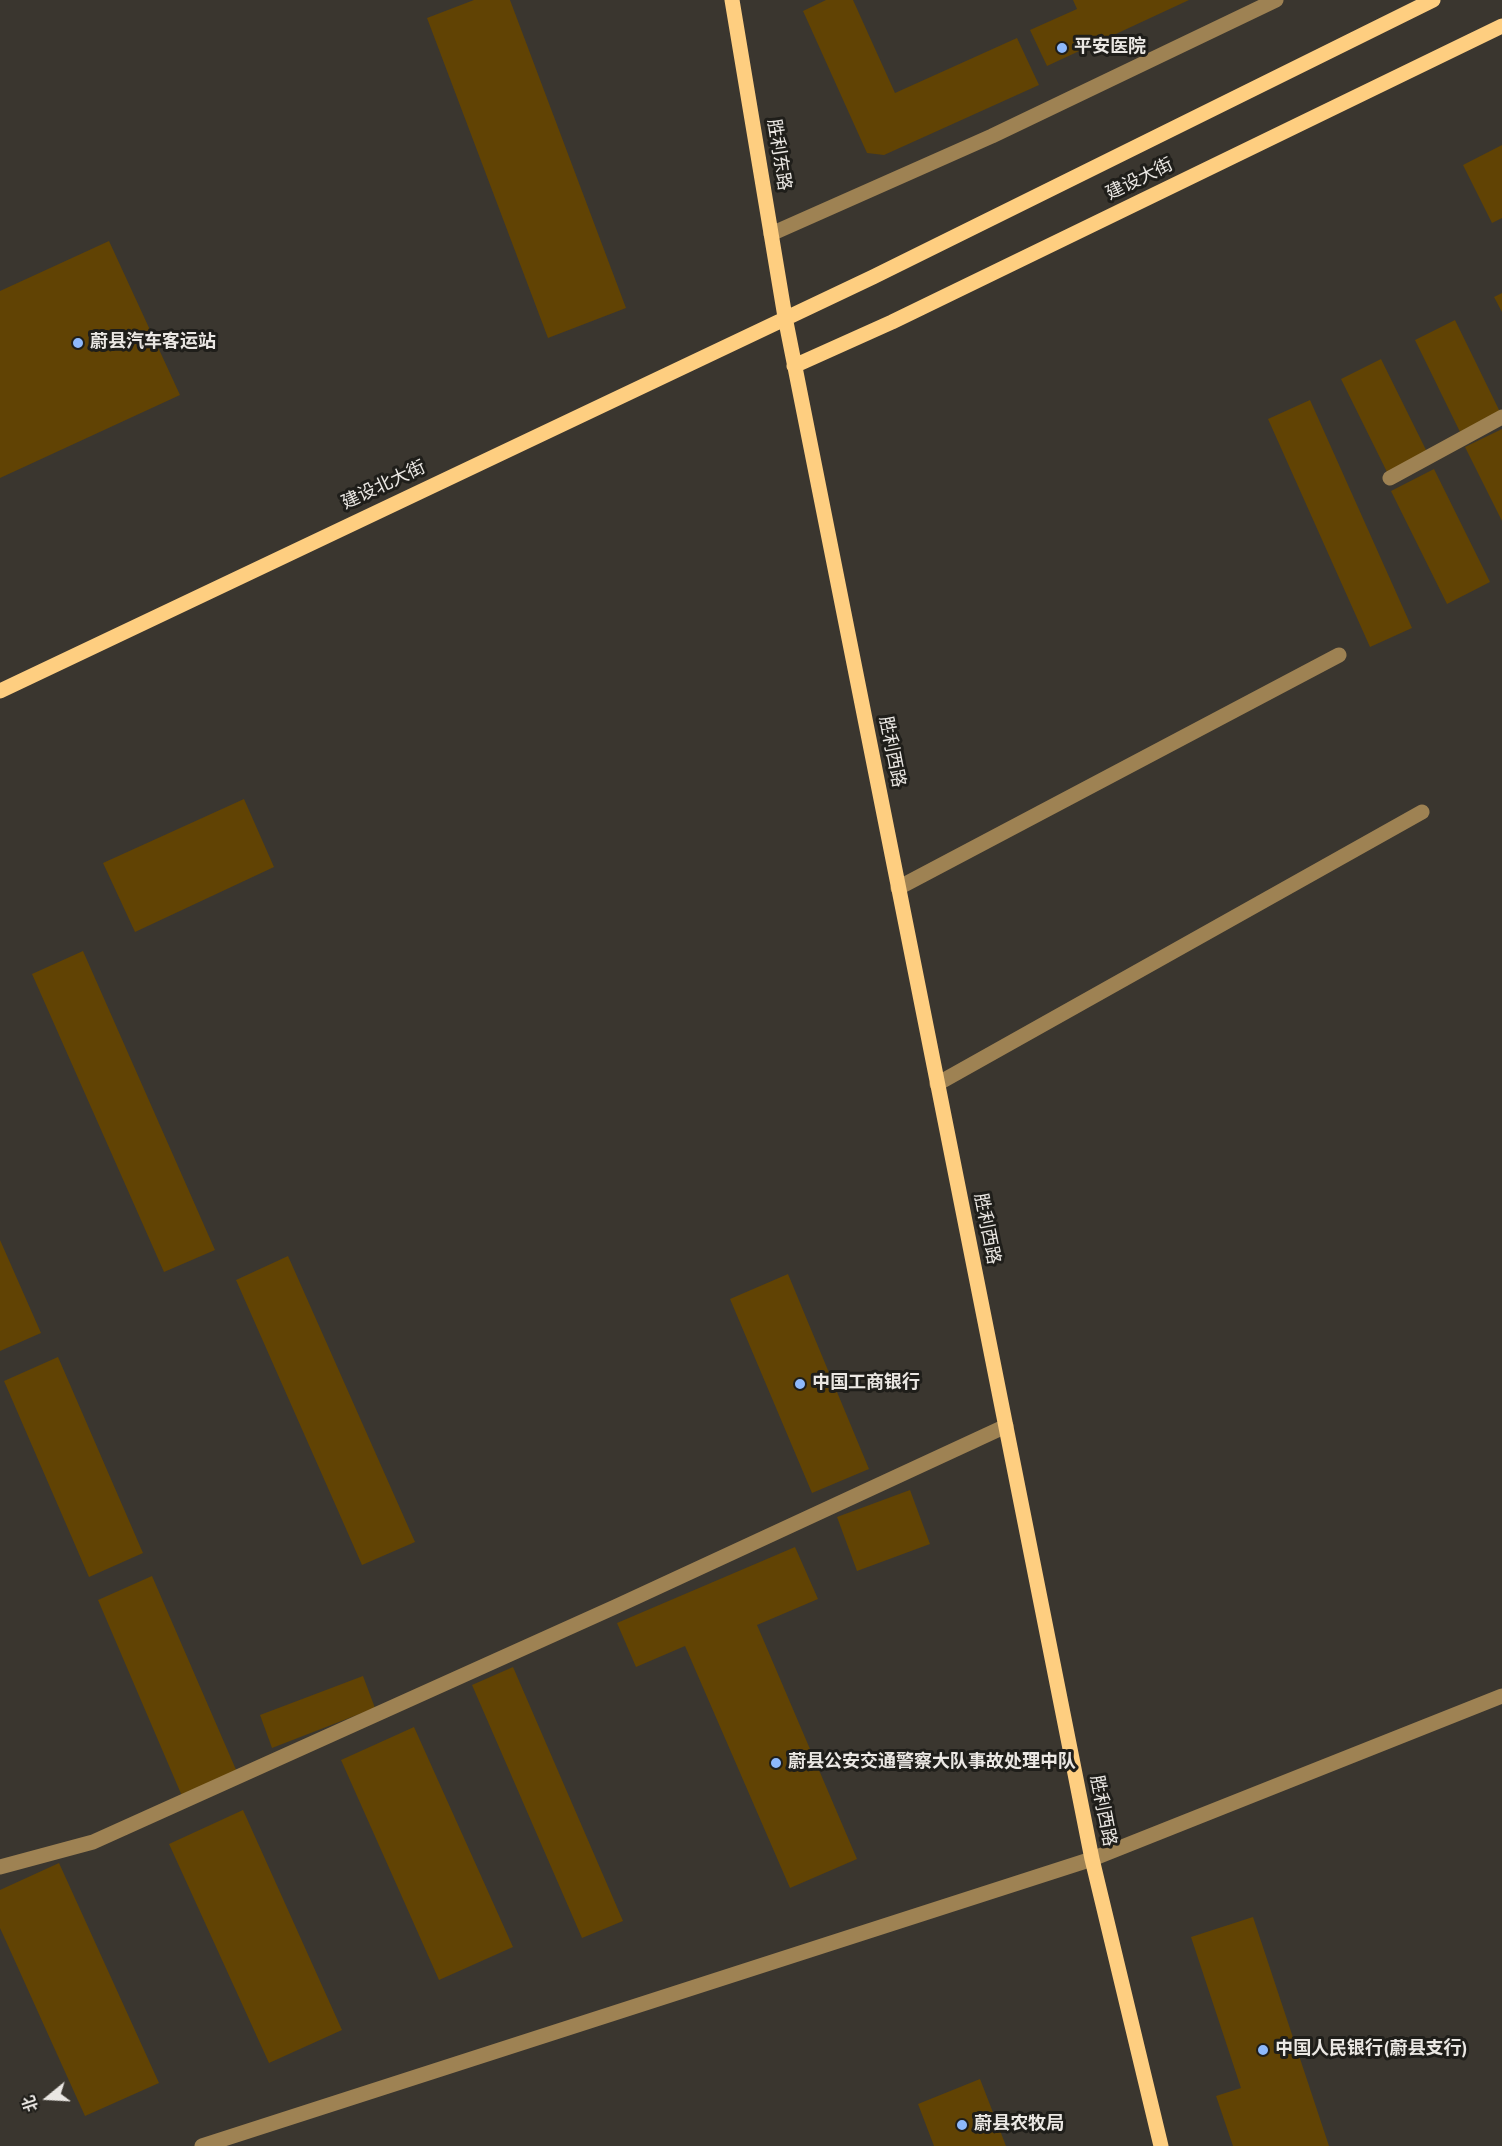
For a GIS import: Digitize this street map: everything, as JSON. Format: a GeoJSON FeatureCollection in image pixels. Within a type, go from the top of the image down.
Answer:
{"type":"FeatureCollection","features":[{"type":"Feature","properties":{"kind":"main road","name":"胜利东路"},"geometry":{"type":"LineString","coordinates":[[732,0],[784,317]]}},
{"type":"Feature","properties":{"kind":"main road","name":"建设大街"},"geometry":{"type":"LineString","coordinates":[[784,317],[883,272],[1433,0]]}},
{"type":"Feature","properties":{"kind":"main road","name":"建设大街"},"geometry":{"type":"LineString","coordinates":[[794,366],[902,317],[1502,26]]}},
{"type":"Feature","properties":{"kind":"main road","name":"胜利西路"},"geometry":{"type":"LineString","coordinates":[[784,317],[1092,1859],[1161,2146]]}},
{"type":"Feature","properties":{"kind":"main road","name":"建设北大街"},"geometry":{"type":"LineString","coordinates":[[0,691],[784,317]]}},
{"type":"Feature","properties":{"kind":"street"},"geometry":{"type":"LineString","coordinates":[[771,234],[992,136],[1276,0]]}},
{"type":"Feature","properties":{"kind":"street"},"geometry":{"type":"LineString","coordinates":[[1390,478],[1502,417]]}},
{"type":"Feature","properties":{"kind":"street"},"geometry":{"type":"LineString","coordinates":[[898,888],[1339,655]]}},
{"type":"Feature","properties":{"kind":"street"},"geometry":{"type":"LineString","coordinates":[[937,1084],[1422,812]]}},
{"type":"Feature","properties":{"kind":"street"},"geometry":{"type":"LineString","coordinates":[[0,1867],[93,1842],[617,1606],[1006,1426]]}},
{"type":"Feature","properties":{"kind":"street"},"geometry":{"type":"LineString","coordinates":[[201,2146],[1092,1859],[1502,1696]]}},
{"type":"Feature","properties":{"kind":"building"},"geometry":{"type":"Polygon","coordinates":[[[474,0],[510,0],[626,308],[548,338],[427,18],[474,0]]]}},
{"type":"Feature","properties":{"kind":"building"},"geometry":{"type":"Polygon","coordinates":[[[826,0],[853,0],[895,93],[1017,38],[1039,85],[884,155],[867,153],[803,11],[826,0]]]}},
{"type":"Feature","properties":{"kind":"building","name":"平安医院"},"geometry":{"type":"Polygon","coordinates":[[[1073,0],[1189,0],[1047,66],[1030,30],[1077,9],[1073,0]]]}},
{"type":"Feature","properties":{"kind":"building"},"geometry":{"type":"Polygon","coordinates":[[[1502,145],[1502,218],[1492,223],[1463,165],[1502,145]]]}},
{"type":"Feature","properties":{"kind":"building","name":"蔚县汽车客运站"},"geometry":{"type":"Polygon","coordinates":[[[109,241],[180,395],[0,478],[0,291],[109,241]]]}},
{"type":"Feature","properties":{"kind":"building"},"geometry":{"type":"Polygon","coordinates":[[[1502,293],[1502,312],[1494,297],[1502,293]]]}},
{"type":"Feature","properties":{"kind":"building"},"geometry":{"type":"Polygon","coordinates":[[[1455,320],[1501,414],[1461,434],[1415,340],[1455,320]]]}},
{"type":"Feature","properties":{"kind":"building"},"geometry":{"type":"Polygon","coordinates":[[[1381,359],[1427,452],[1387,472],[1341,379],[1381,359]]]}},
{"type":"Feature","properties":{"kind":"building"},"geometry":{"type":"Polygon","coordinates":[[[1310,400],[1412,628],[1370,647],[1268,419],[1310,400]]]}},
{"type":"Feature","properties":{"kind":"building"},"geometry":{"type":"Polygon","coordinates":[[[1502,429],[1502,521],[1465,447],[1502,429]]]}},
{"type":"Feature","properties":{"kind":"building"},"geometry":{"type":"Polygon","coordinates":[[[1434,469],[1490,582],[1447,604],[1391,491],[1434,469]]]}},
{"type":"Feature","properties":{"kind":"building"},"geometry":{"type":"Polygon","coordinates":[[[244,799],[274,867],[135,932],[103,863],[244,799]]]}},
{"type":"Feature","properties":{"kind":"building"},"geometry":{"type":"Polygon","coordinates":[[[83,951],[215,1250],[164,1272],[32,974],[83,951]]]}},
{"type":"Feature","properties":{"kind":"building"},"geometry":{"type":"Polygon","coordinates":[[[0,1240],[41,1333],[0,1351],[0,1240]]]}},
{"type":"Feature","properties":{"kind":"building"},"geometry":{"type":"Polygon","coordinates":[[[288,1256],[415,1542],[362,1565],[236,1280],[288,1256]]]}},
{"type":"Feature","properties":{"kind":"building","name":"中国工商银行"},"geometry":{"type":"Polygon","coordinates":[[[788,1274],[869,1469],[812,1493],[730,1299],[788,1274]]]}},
{"type":"Feature","properties":{"kind":"building"},"geometry":{"type":"Polygon","coordinates":[[[58,1357],[143,1553],[89,1577],[4,1381],[58,1357]]]}},
{"type":"Feature","properties":{"kind":"building"},"geometry":{"type":"Polygon","coordinates":[[[910,1490],[930,1544],[857,1571],[837,1517],[910,1490]]]}},
{"type":"Feature","properties":{"kind":"building","name":"蔚县公安交通警察大队事故处理中队"},"geometry":{"type":"Polygon","coordinates":[[[795,1547],[818,1599],[757,1625],[857,1859],[790,1888],[685,1646],[636,1667],[617,1623],[795,1547]]]}},
{"type":"Feature","properties":{"kind":"building"},"geometry":{"type":"Polygon","coordinates":[[[152,1576],[237,1772],[182,1796],[98,1600],[152,1576]]]}},
{"type":"Feature","properties":{"kind":"building"},"geometry":{"type":"Polygon","coordinates":[[[513,1667],[623,1921],[582,1938],[472,1685],[513,1667]]]}},
{"type":"Feature","properties":{"kind":"building"},"geometry":{"type":"Polygon","coordinates":[[[363,1676],[375,1708],[272,1748],[260,1715],[363,1676]]]}},
{"type":"Feature","properties":{"kind":"building"},"geometry":{"type":"Polygon","coordinates":[[[414,1727],[513,1947],[439,1980],[341,1760],[414,1727]]]}},
{"type":"Feature","properties":{"kind":"building"},"geometry":{"type":"Polygon","coordinates":[[[243,1810],[342,2030],[269,2063],[169,1844],[243,1810]]]}},
{"type":"Feature","properties":{"kind":"building"},"geometry":{"type":"Polygon","coordinates":[[[59,1863],[159,2083],[85,2116],[0,1928],[0,1890],[59,1863]]]}},
{"type":"Feature","properties":{"kind":"building","name":"中国人民银行(蔚县支行)"},"geometry":{"type":"Polygon","coordinates":[[[1253,1917],[1329,2146],[1233,2146],[1216,2096],[1241,2088],[1191,1937],[1253,1917]]]}},
{"type":"Feature","properties":{"kind":"building","name":"蔚县农牧局"},"geometry":{"type":"Polygon","coordinates":[[[980,2079],[1006,2146],[934,2146],[918,2104],[980,2079]]]}},
{"type":"Feature","properties":{"kind":"place","name":"平安医院"},"geometry":{"type":"Point","coordinates":[1062,48]}},
{"type":"Feature","properties":{"kind":"place","name":"蔚县汽车客运站"},"geometry":{"type":"Point","coordinates":[78,343]}},
{"type":"Feature","properties":{"kind":"place","name":"中国工商银行"},"geometry":{"type":"Point","coordinates":[800,1384]}},
{"type":"Feature","properties":{"kind":"place","name":"蔚县公安交通警察大队事故处理中队"},"geometry":{"type":"Point","coordinates":[776,1763]}},
{"type":"Feature","properties":{"kind":"place","name":"中国人民银行(蔚县支行)"},"geometry":{"type":"Point","coordinates":[1263,2050]}},
{"type":"Feature","properties":{"kind":"place","name":"蔚县农牧局"},"geometry":{"type":"Point","coordinates":[962,2125]}}]}
